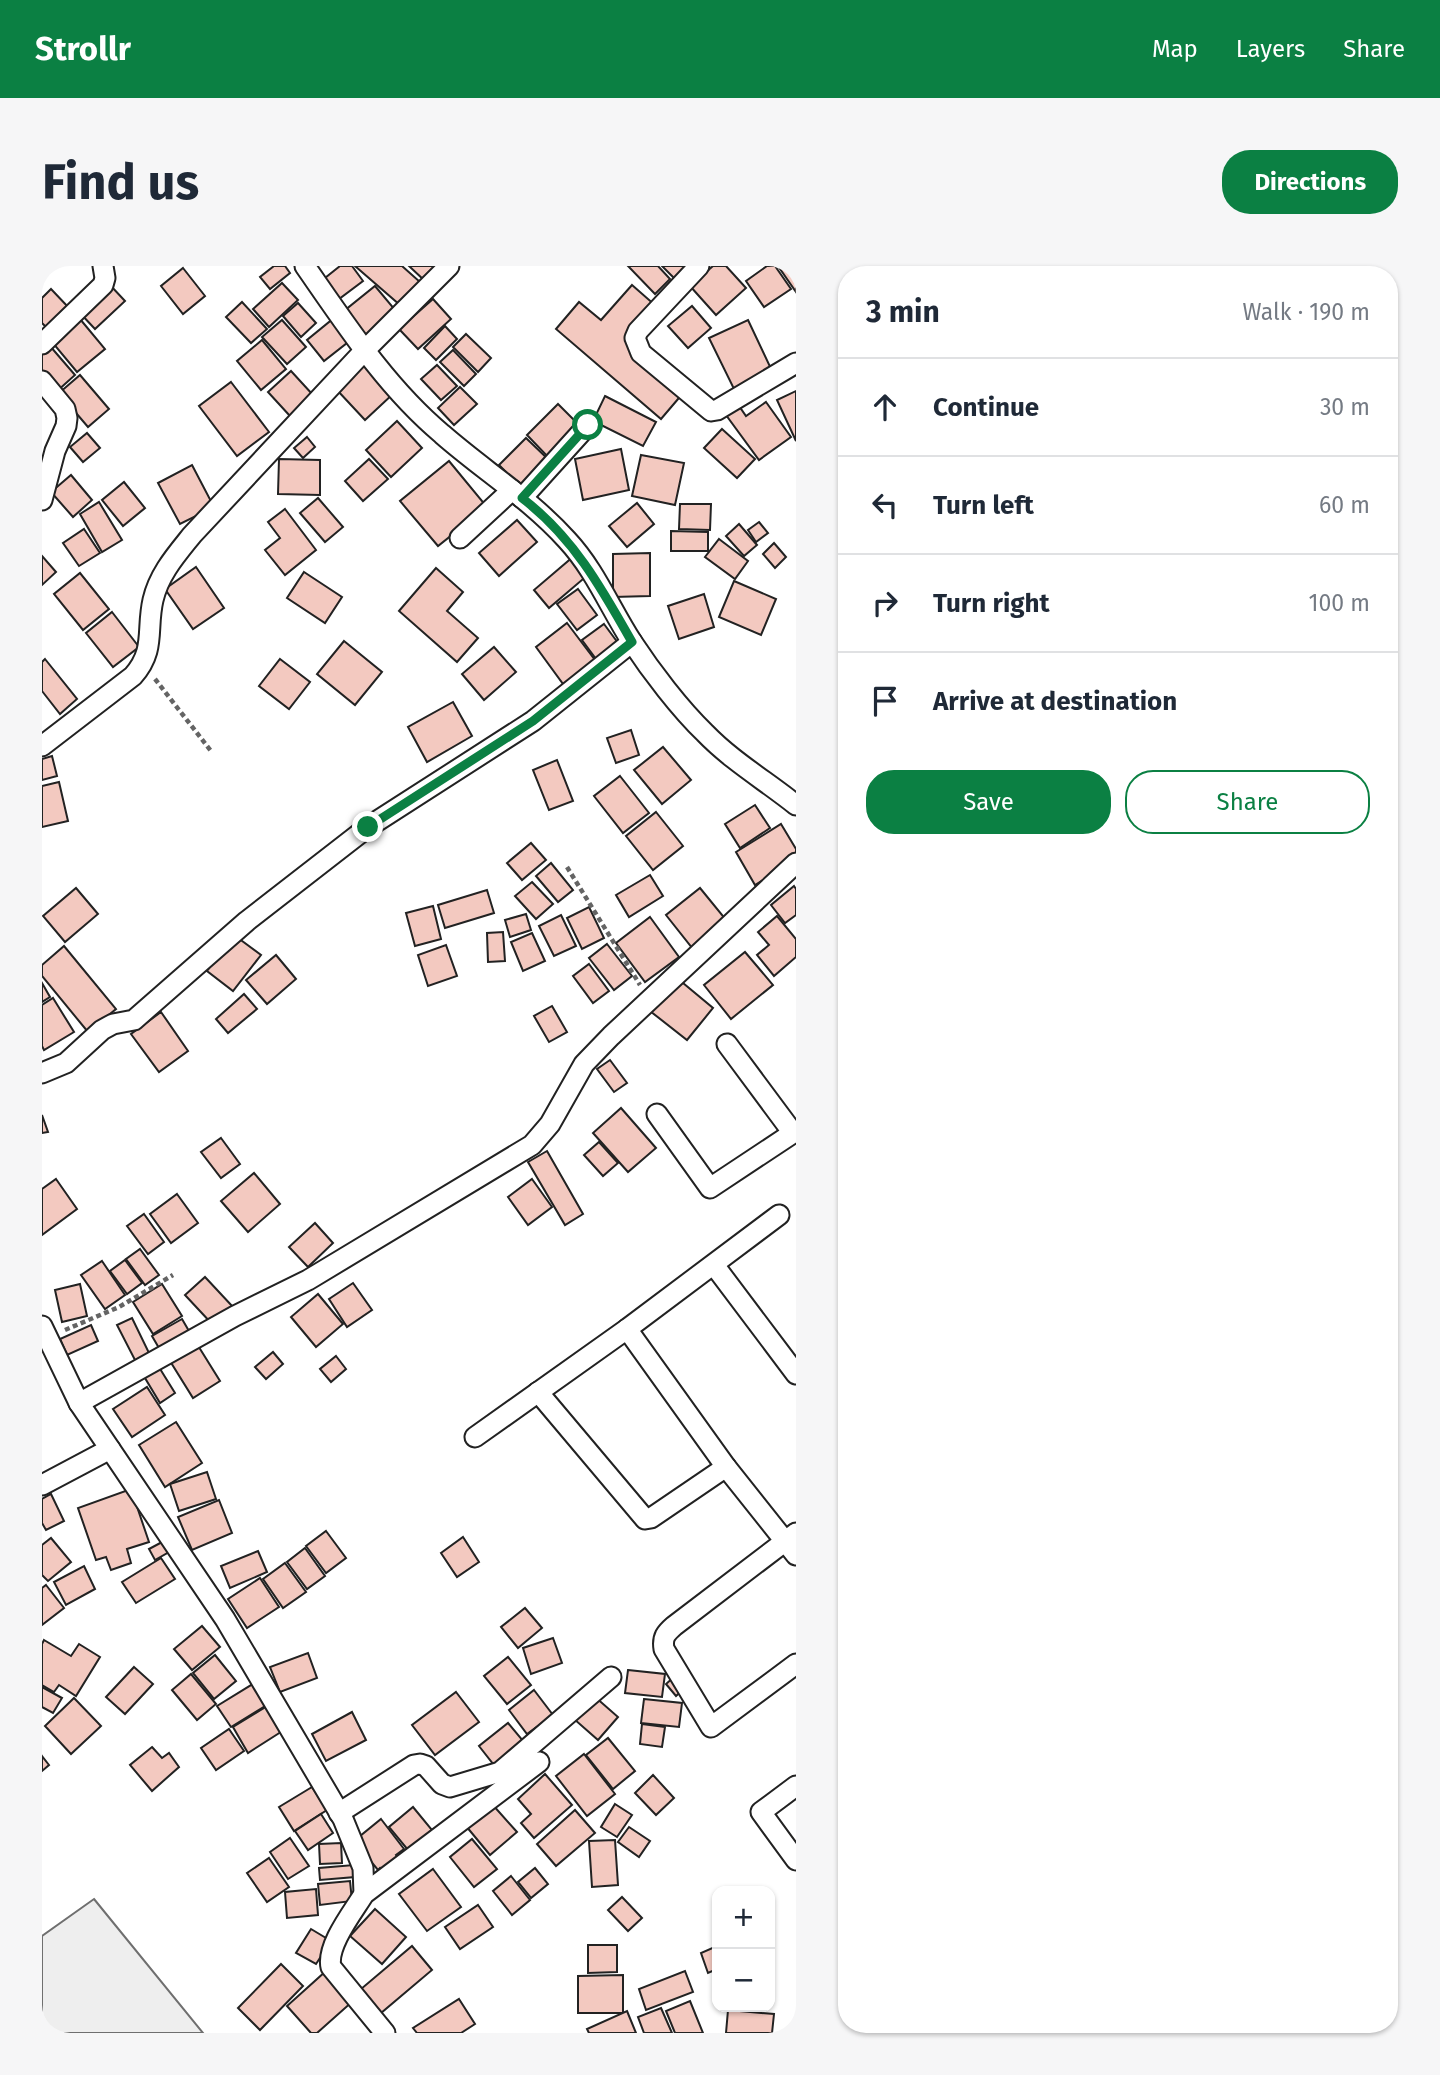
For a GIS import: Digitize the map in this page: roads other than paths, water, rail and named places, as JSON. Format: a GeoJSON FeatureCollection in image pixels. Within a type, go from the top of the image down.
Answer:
{"type":"FeatureCollection","features":[{"type":"Feature","properties":{"kind":"street"},"geometry":{"type":"LineString","coordinates":[[42,344],[103,285],[103,266]]}},
{"type":"Feature","properties":{"kind":"street"},"geometry":{"type":"LineString","coordinates":[[305,266],[395,387],[440,433],[536,509],[568,541],[587,564],[632,642],[704,733],[739,763],[792,796]]}},
{"type":"Feature","properties":{"kind":"street"},"geometry":{"type":"LineString","coordinates":[[42,746],[133,676],[144,664],[148,652],[153,600],[168,565],[192,535],[365,350],[449,266]]}},
{"type":"Feature","properties":{"kind":"street"},"geometry":{"type":"LineString","coordinates":[[699,266],[638,331],[635,338],[641,353],[711,411],[795,366]]}},
{"type":"Feature","properties":{"kind":"street"},"geometry":{"type":"LineString","coordinates":[[42,381],[65,409],[67,418],[42,500]]}},
{"type":"Feature","properties":{"kind":"street"},"geometry":{"type":"LineString","coordinates":[[460,538],[517,494],[588,425]]}},
{"type":"Feature","properties":{"kind":"street"},"geometry":{"type":"LineString","coordinates":[[42,1073],[65,1063],[102,1030],[113,1024],[134,1020],[247,921],[368,827],[533,721],[632,642]]}},
{"type":"Feature","properties":{"kind":"street"},"geometry":{"type":"LineString","coordinates":[[79,1403],[235,1316],[308,1280],[532,1145],[550,1124],[588,1059],[796,863]]}},
{"type":"Feature","properties":{"kind":"street"},"geometry":{"type":"LineString","coordinates":[[657,1114],[710,1188],[794,1132],[727,1044]]}},
{"type":"Feature","properties":{"kind":"street"},"geometry":{"type":"LineString","coordinates":[[475,1437],[627,1329],[779,1215]]}},
{"type":"Feature","properties":{"kind":"street"},"geometry":{"type":"LineString","coordinates":[[714,1265],[796,1374]]}},
{"type":"Feature","properties":{"kind":"street"},"geometry":{"type":"LineString","coordinates":[[627,1329],[726,1467],[792,1543],[674,1626],[665,1634],[664,1649],[711,1727],[796,1664]]}},
{"type":"Feature","properties":{"kind":"street"},"geometry":{"type":"LineString","coordinates":[[45,1332],[79,1403],[225,1619],[339,1813],[363,1868],[364,1894]]}},
{"type":"Feature","properties":{"kind":"street"},"geometry":{"type":"LineString","coordinates":[[538,1392],[645,1519],[651,1518],[726,1467]]}},
{"type":"Feature","properties":{"kind":"street"},"geometry":{"type":"LineString","coordinates":[[42,1485],[110,1449]]}},
{"type":"Feature","properties":{"kind":"street"},"geometry":{"type":"LineString","coordinates":[[339,1813],[414,1765],[426,1766],[442,1784],[450,1787],[500,1772],[611,1677]]}},
{"type":"Feature","properties":{"kind":"street"},"geometry":{"type":"LineString","coordinates":[[385,2033],[331,1967],[329,1960],[364,1894],[539,1762]]}},
{"type":"Feature","properties":{"kind":"street"},"geometry":{"type":"LineString","coordinates":[[796,1786],[761,1812],[796,1860]]}}]}
